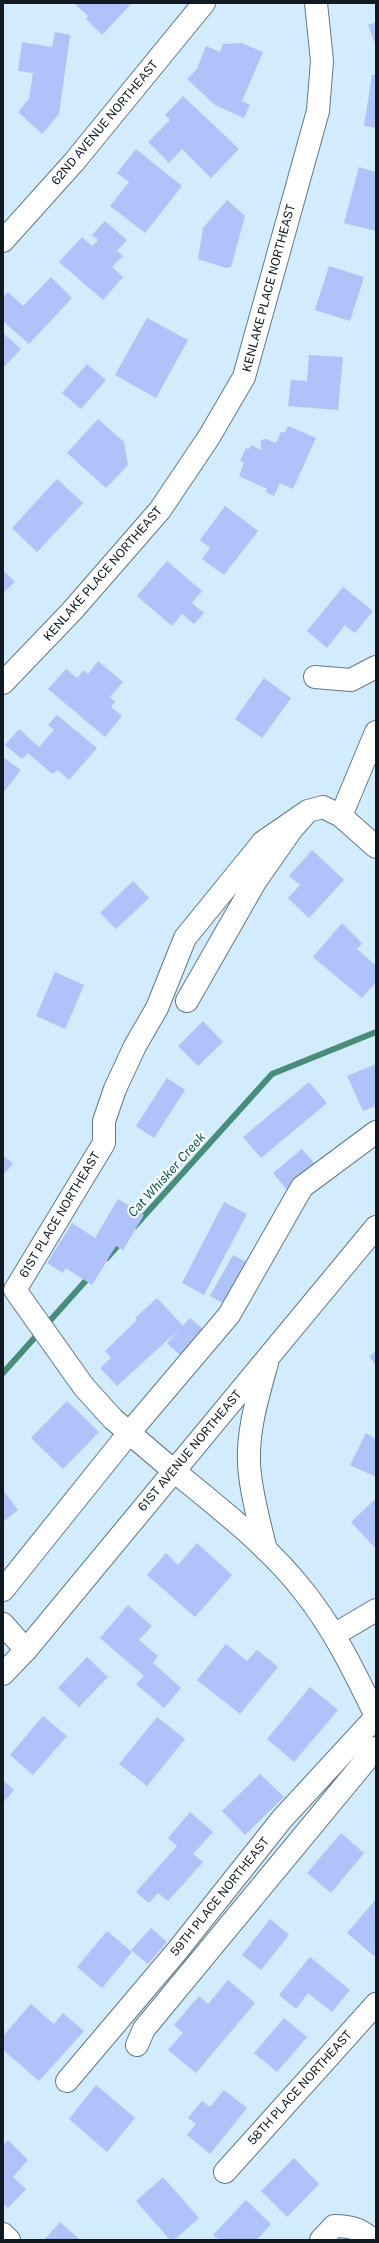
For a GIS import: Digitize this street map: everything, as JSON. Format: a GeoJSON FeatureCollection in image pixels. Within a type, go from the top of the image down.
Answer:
{"type":"FeatureCollection","features":[{"type":"Feature","properties":{"kind":"street","name":"62ND AVENUE NORTHEAST"},"geometry":{"type":"LineString","coordinates":[[3,241],[74,162],[204,3]]}},
{"type":"Feature","properties":{"kind":"street","name":"KENLAKE PLACE NORTHEAST"},"geometry":{"type":"LineString","coordinates":[[3,683],[72,611],[160,510],[209,437],[244,377],[318,111],[322,61],[316,3]]}},
{"type":"Feature","properties":{"kind":"street"},"geometry":{"type":"LineString","coordinates":[[315,677],[351,680],[376,667]]}},
{"type":"Feature","properties":{"kind":"street"},"geometry":{"type":"LineString","coordinates":[[341,816],[376,732]]}},
{"type":"Feature","properties":{"kind":"street"},"geometry":{"type":"LineString","coordinates":[[187,1001],[255,882],[292,829],[308,811],[323,806],[341,816],[376,847]]}},
{"type":"Feature","properties":{"kind":"street","name":"61ST PLACE NORTHEAST"},"geometry":{"type":"LineString","coordinates":[[129,1432],[113,1419],[84,1387],[15,1290],[104,1143],[104,1121],[115,1089],[135,1046],[157,1008],[185,938],[263,842],[308,811]]}},
{"type":"Feature","properties":{"kind":"street"},"geometry":{"type":"LineString","coordinates":[[3,1590],[129,1432],[228,1315],[302,1187],[376,1132]]}},
{"type":"Feature","properties":{"kind":"street","name":"61ST AVENUE NORTHEAST"},"geometry":{"type":"LineString","coordinates":[[3,1674],[26,1650],[376,1227]]}},
{"type":"Feature","properties":{"kind":"street"},"geometry":{"type":"LineString","coordinates":[[266,1550],[255,1508],[250,1474],[249,1448],[256,1405],[269,1356]]}},
{"type":"Feature","properties":{"kind":"street"},"geometry":{"type":"LineString","coordinates":[[129,1432],[266,1550],[305,1592],[334,1634],[376,1716]]}},
{"type":"Feature","properties":{"kind":"street"},"geometry":{"type":"LineString","coordinates":[[334,1634],[376,1610]]}},
{"type":"Feature","properties":{"kind":"street"},"geometry":{"type":"LineString","coordinates":[[3,1624],[26,1650]]}},
{"type":"Feature","properties":{"kind":"street","name":"59TH PLACE NORTHEAST"},"geometry":{"type":"LineString","coordinates":[[67,2081],[168,1962],[282,1819],[376,1716]]}},
{"type":"Feature","properties":{"kind":"street","name":"59TH PLACE NORTHEAST"},"geometry":{"type":"LineString","coordinates":[[137,2045],[144,2029],[376,1748]]}},
{"type":"Feature","properties":{"kind":"street","name":"58TH PLACE NORTHEAST"},"geometry":{"type":"LineString","coordinates":[[225,2172],[376,2004]]}},
{"type":"Feature","properties":{"kind":"street"},"geometry":{"type":"LineString","coordinates":[[321,2240],[334,2226],[348,2226],[362,2231],[373,2240]]}},
{"type":"Feature","properties":{"kind":"street"},"geometry":{"type":"LineString","coordinates":[[3,2234],[10,2240]]}},
{"type":"Feature","properties":{"kind":"building"},"geometry":{"type":"Polygon","coordinates":[[[74,3],[131,4],[102,35],[86,19],[88,16],[74,3]]]}},
{"type":"Feature","properties":{"kind":"building"},"geometry":{"type":"Polygon","coordinates":[[[376,22],[376,46],[368,25],[376,22]]]}},
{"type":"Feature","properties":{"kind":"building"},"geometry":{"type":"Polygon","coordinates":[[[55,32],[70,35],[59,114],[42,134],[18,112],[29,99],[33,73],[18,71],[22,42],[52,47],[55,32]]]}},
{"type":"Feature","properties":{"kind":"building"},"geometry":{"type":"Polygon","coordinates":[[[241,43],[263,52],[242,101],[250,105],[244,118],[215,105],[187,79],[197,69],[206,46],[220,52],[223,44],[241,43]]]}},
{"type":"Feature","properties":{"kind":"building"},"geometry":{"type":"Polygon","coordinates":[[[372,75],[376,75],[376,128],[364,126],[372,75]]]}},
{"type":"Feature","properties":{"kind":"building"},"geometry":{"type":"Polygon","coordinates":[[[183,96],[239,149],[211,178],[182,149],[169,163],[148,142],[170,120],[165,115],[183,96]]]}},
{"type":"Feature","properties":{"kind":"building"},"geometry":{"type":"Polygon","coordinates":[[[136,149],[182,186],[145,233],[110,206],[129,182],[117,173],[136,149]]]}},
{"type":"Feature","properties":{"kind":"building"},"geometry":{"type":"Polygon","coordinates":[[[359,167],[376,172],[376,231],[344,223],[359,167]]]}},
{"type":"Feature","properties":{"kind":"building"},"geometry":{"type":"Polygon","coordinates":[[[227,200],[245,216],[231,267],[226,268],[198,259],[203,228],[227,200]]]}},
{"type":"Feature","properties":{"kind":"building"},"geometry":{"type":"Polygon","coordinates":[[[105,221],[127,240],[117,251],[123,256],[112,267],[123,277],[103,300],[59,262],[82,237],[92,246],[98,240],[92,235],[105,221]]]}},
{"type":"Feature","properties":{"kind":"building"},"geometry":{"type":"Polygon","coordinates":[[[329,266],[364,277],[350,321],[315,310],[329,266]]]}},
{"type":"Feature","properties":{"kind":"building"},"geometry":{"type":"Polygon","coordinates":[[[51,277],[72,298],[29,344],[3,321],[3,297],[8,292],[23,306],[51,277]]]}},
{"type":"Feature","properties":{"kind":"building"},"geometry":{"type":"Polygon","coordinates":[[[147,318],[188,340],[156,398],[115,375],[147,318]]]}},
{"type":"Feature","properties":{"kind":"building"},"geometry":{"type":"Polygon","coordinates":[[[3,333],[21,349],[3,368],[3,333]]]}},
{"type":"Feature","properties":{"kind":"building"},"geometry":{"type":"Polygon","coordinates":[[[309,355],[343,357],[338,410],[288,406],[291,380],[307,381],[309,355]]]}},
{"type":"Feature","properties":{"kind":"building"},"geometry":{"type":"Polygon","coordinates":[[[87,364],[106,380],[81,409],[62,393],[87,364]]]}},
{"type":"Feature","properties":{"kind":"building"},"geometry":{"type":"Polygon","coordinates":[[[98,419],[124,442],[128,465],[106,488],[67,453],[98,419]]]}},
{"type":"Feature","properties":{"kind":"building"},"geometry":{"type":"Polygon","coordinates":[[[288,426],[316,438],[293,489],[280,483],[274,496],[266,492],[267,489],[239,476],[244,463],[240,461],[246,448],[249,449],[251,445],[261,450],[261,440],[266,439],[276,443],[281,432],[285,432],[288,426]]]}},
{"type":"Feature","properties":{"kind":"building"},"geometry":{"type":"Polygon","coordinates":[[[57,479],[83,503],[37,552],[12,528],[57,479]]]}},
{"type":"Feature","properties":{"kind":"building"},"geometry":{"type":"Polygon","coordinates":[[[225,506],[258,531],[224,575],[202,559],[210,548],[200,540],[225,506]]]}},
{"type":"Feature","properties":{"kind":"building"},"geometry":{"type":"Polygon","coordinates":[[[167,561],[202,591],[192,603],[204,613],[194,624],[182,614],[172,626],[137,596],[167,561]]]}},
{"type":"Feature","properties":{"kind":"building"},"geometry":{"type":"Polygon","coordinates":[[[3,570],[15,582],[3,593],[3,570]]]}},
{"type":"Feature","properties":{"kind":"building"},"geometry":{"type":"Polygon","coordinates":[[[343,587],[373,611],[355,633],[345,625],[327,648],[307,631],[343,587]]]}},
{"type":"Feature","properties":{"kind":"building"},"geometry":{"type":"Polygon","coordinates":[[[98,661],[123,682],[110,697],[115,702],[111,707],[122,716],[105,737],[48,689],[66,669],[77,678],[84,670],[88,674],[98,661]]]}},
{"type":"Feature","properties":{"kind":"building"},"geometry":{"type":"Polygon","coordinates":[[[264,678],[291,698],[262,738],[235,719],[264,678]]]}},
{"type":"Feature","properties":{"kind":"building"},"geometry":{"type":"Polygon","coordinates":[[[57,715],[97,748],[69,780],[58,770],[52,774],[28,753],[22,759],[5,745],[19,729],[39,747],[54,730],[48,725],[57,715]]]}},
{"type":"Feature","properties":{"kind":"building"},"geometry":{"type":"Polygon","coordinates":[[[3,757],[21,770],[3,793],[3,757]]]}},
{"type":"Feature","properties":{"kind":"building"},"geometry":{"type":"Polygon","coordinates":[[[312,850],[344,880],[309,918],[288,898],[300,885],[289,876],[312,850]]]}},
{"type":"Feature","properties":{"kind":"building"},"geometry":{"type":"Polygon","coordinates":[[[133,881],[149,898],[116,929],[100,913],[133,881]]]}},
{"type":"Feature","properties":{"kind":"building"},"geometry":{"type":"Polygon","coordinates":[[[342,923],[362,943],[357,949],[376,966],[376,982],[362,998],[313,957],[342,923]]]}},
{"type":"Feature","properties":{"kind":"building"},"geometry":{"type":"Polygon","coordinates":[[[55,972],[84,985],[65,1029],[36,1016],[55,972]]]}},
{"type":"Feature","properties":{"kind":"building"},"geometry":{"type":"Polygon","coordinates":[[[203,1021],[223,1042],[198,1066],[178,1046],[203,1021]]]}},
{"type":"Feature","properties":{"kind":"building"},"geometry":{"type":"Polygon","coordinates":[[[376,1064],[376,1106],[363,1111],[347,1076],[376,1064]]]}},
{"type":"Feature","properties":{"kind":"building"},"geometry":{"type":"Polygon","coordinates":[[[167,1078],[185,1090],[154,1138],[136,1126],[167,1078]]]}},
{"type":"Feature","properties":{"kind":"building"},"geometry":{"type":"Polygon","coordinates":[[[309,1082],[327,1103],[261,1158],[243,1137],[309,1082]]]}},
{"type":"Feature","properties":{"kind":"building"},"geometry":{"type":"Polygon","coordinates":[[[302,1149],[316,1165],[287,1190],[273,1173],[302,1149]]]}},
{"type":"Feature","properties":{"kind":"building"},"geometry":{"type":"Polygon","coordinates":[[[3,1155],[13,1164],[3,1175],[3,1155]]]}},
{"type":"Feature","properties":{"kind":"building"},"geometry":{"type":"Polygon","coordinates":[[[118,1199],[144,1215],[123,1250],[116,1246],[92,1285],[66,1268],[63,1273],[47,1263],[72,1223],[95,1238],[118,1199]]]}},
{"type":"Feature","properties":{"kind":"building"},"geometry":{"type":"Polygon","coordinates":[[[224,1202],[247,1214],[204,1295],[182,1283],[224,1202]]]}},
{"type":"Feature","properties":{"kind":"building"},"geometry":{"type":"Polygon","coordinates":[[[233,1255],[250,1264],[228,1306],[210,1296],[233,1255]]]}},
{"type":"Feature","properties":{"kind":"building"},"geometry":{"type":"Polygon","coordinates":[[[157,1298],[183,1326],[117,1386],[100,1368],[111,1358],[105,1351],[137,1320],[135,1318],[157,1298]]]}},
{"type":"Feature","properties":{"kind":"building"},"geometry":{"type":"Polygon","coordinates":[[[190,1318],[204,1330],[181,1356],[167,1343],[190,1318]]]}},
{"type":"Feature","properties":{"kind":"building"},"geometry":{"type":"Polygon","coordinates":[[[376,1351],[376,1366],[369,1356],[376,1351]]]}},
{"type":"Feature","properties":{"kind":"building"},"geometry":{"type":"Polygon","coordinates":[[[67,1401],[99,1432],[63,1469],[31,1438],[67,1401]]]}},
{"type":"Feature","properties":{"kind":"building"},"geometry":{"type":"Polygon","coordinates":[[[366,1433],[376,1439],[376,1477],[350,1465],[366,1433]]]}},
{"type":"Feature","properties":{"kind":"building"},"geometry":{"type":"Polygon","coordinates":[[[3,1490],[18,1510],[3,1522],[3,1490]]]}},
{"type":"Feature","properties":{"kind":"building"},"geometry":{"type":"Polygon","coordinates":[[[374,1500],[376,1502],[376,1549],[351,1522],[374,1500]]]}},
{"type":"Feature","properties":{"kind":"building"},"geometry":{"type":"Polygon","coordinates":[[[197,1543],[232,1575],[195,1617],[147,1575],[166,1553],[178,1565],[197,1543]]]}},
{"type":"Feature","properties":{"kind":"building"},"geometry":{"type":"Polygon","coordinates":[[[128,1605],[152,1626],[139,1640],[158,1656],[153,1663],[181,1688],[164,1708],[136,1684],[144,1676],[100,1638],[128,1605]]]}},
{"type":"Feature","properties":{"kind":"building"},"geometry":{"type":"Polygon","coordinates":[[[226,1644],[247,1661],[257,1650],[278,1667],[240,1714],[197,1680],[226,1644]]]}},
{"type":"Feature","properties":{"kind":"building"},"geometry":{"type":"Polygon","coordinates":[[[87,1657],[108,1677],[79,1707],[58,1688],[87,1657]]]}},
{"type":"Feature","properties":{"kind":"building"},"geometry":{"type":"Polygon","coordinates":[[[310,1687],[338,1710],[294,1762],[267,1739],[310,1687]]]}},
{"type":"Feature","properties":{"kind":"building"},"geometry":{"type":"Polygon","coordinates":[[[43,1716],[67,1736],[33,1775],[10,1755],[43,1716]]]}},
{"type":"Feature","properties":{"kind":"building"},"geometry":{"type":"Polygon","coordinates":[[[157,1717],[185,1739],[147,1786],[119,1764],[157,1717]]]}},
{"type":"Feature","properties":{"kind":"building"},"geometry":{"type":"Polygon","coordinates":[[[260,1774],[284,1797],[245,1835],[222,1811],[260,1774]]]}},
{"type":"Feature","properties":{"kind":"building"},"geometry":{"type":"Polygon","coordinates":[[[3,1780],[14,1790],[3,1803],[3,1780]]]}},
{"type":"Feature","properties":{"kind":"building"},"geometry":{"type":"Polygon","coordinates":[[[190,1812],[213,1832],[193,1854],[203,1862],[168,1901],[158,1893],[149,1903],[136,1892],[177,1846],[168,1838],[190,1812]]]}},
{"type":"Feature","properties":{"kind":"building"},"geometry":{"type":"Polygon","coordinates":[[[341,1833],[364,1853],[331,1893],[307,1873],[341,1833]]]}},
{"type":"Feature","properties":{"kind":"building"},"geometry":{"type":"Polygon","coordinates":[[[376,1899],[376,1953],[374,1956],[347,1933],[376,1899]]]}},
{"type":"Feature","properties":{"kind":"building"},"geometry":{"type":"Polygon","coordinates":[[[270,1919],[289,1935],[261,1970],[242,1955],[270,1919]]]}},
{"type":"Feature","properties":{"kind":"building"},"geometry":{"type":"Polygon","coordinates":[[[151,1928],[167,1942],[148,1964],[131,1950],[151,1928]]]}},
{"type":"Feature","properties":{"kind":"building"},"geometry":{"type":"Polygon","coordinates":[[[107,1931],[132,1952],[102,1988],[77,1967],[107,1931]]]}},
{"type":"Feature","properties":{"kind":"building"},"geometry":{"type":"Polygon","coordinates":[[[310,1957],[350,1990],[332,2012],[308,1993],[296,2009],[279,1995],[310,1957]]]}},
{"type":"Feature","properties":{"kind":"building"},"geometry":{"type":"Polygon","coordinates":[[[228,1980],[255,2003],[196,2073],[168,2050],[183,2033],[174,2025],[199,1996],[208,2004],[228,1980]]]}},
{"type":"Feature","properties":{"kind":"building"},"geometry":{"type":"Polygon","coordinates":[[[31,2004],[54,2024],[63,2013],[84,2031],[39,2081],[3,2050],[3,2036],[31,2004]]]}},
{"type":"Feature","properties":{"kind":"building"},"geometry":{"type":"Polygon","coordinates":[[[284,2018],[307,2037],[277,2072],[254,2053],[284,2018]]]}},
{"type":"Feature","properties":{"kind":"building"},"geometry":{"type":"Polygon","coordinates":[[[96,2085],[135,2118],[107,2152],[69,2119],[96,2085]]]}},
{"type":"Feature","properties":{"kind":"building"},"geometry":{"type":"Polygon","coordinates":[[[224,2090],[247,2108],[210,2154],[187,2135],[196,2124],[188,2118],[202,2101],[210,2107],[224,2090]]]}},
{"type":"Feature","properties":{"kind":"building"},"geometry":{"type":"Polygon","coordinates":[[[8,2140],[28,2160],[13,2177],[26,2189],[8,2208],[3,2204],[3,2145],[8,2140]]]}},
{"type":"Feature","properties":{"kind":"building"},"geometry":{"type":"Polygon","coordinates":[[[294,2158],[319,2184],[287,2217],[261,2191],[294,2158]]]}},
{"type":"Feature","properties":{"kind":"building"},"geometry":{"type":"Polygon","coordinates":[[[163,2177],[199,2218],[174,2240],[170,2240],[136,2201],[163,2177]]]}},
{"type":"Feature","properties":{"kind":"building"},"geometry":{"type":"Polygon","coordinates":[[[246,2200],[271,2224],[257,2240],[219,2240],[213,2235],[246,2200]]]}},
{"type":"Feature","properties":{"kind":"building"},"geometry":{"type":"Polygon","coordinates":[[[60,2222],[80,2240],[44,2240],[60,2222]]]}},
{"type":"Feature","properties":{"kind":"waterway","name":"Cat Whisker Creek"},"geometry":{"type":"LineString","coordinates":[[135,1226],[272,1074],[376,1032]]}},
{"type":"Feature","properties":{"kind":"waterway","name":"Cat Whisker Creek"},"geometry":{"type":"LineString","coordinates":[[107,1258],[122,1241]]}},
{"type":"Feature","properties":{"kind":"waterway","name":"Cat Whisker Creek"},"geometry":{"type":"LineString","coordinates":[[3,1373],[90,1276]]}}]}
